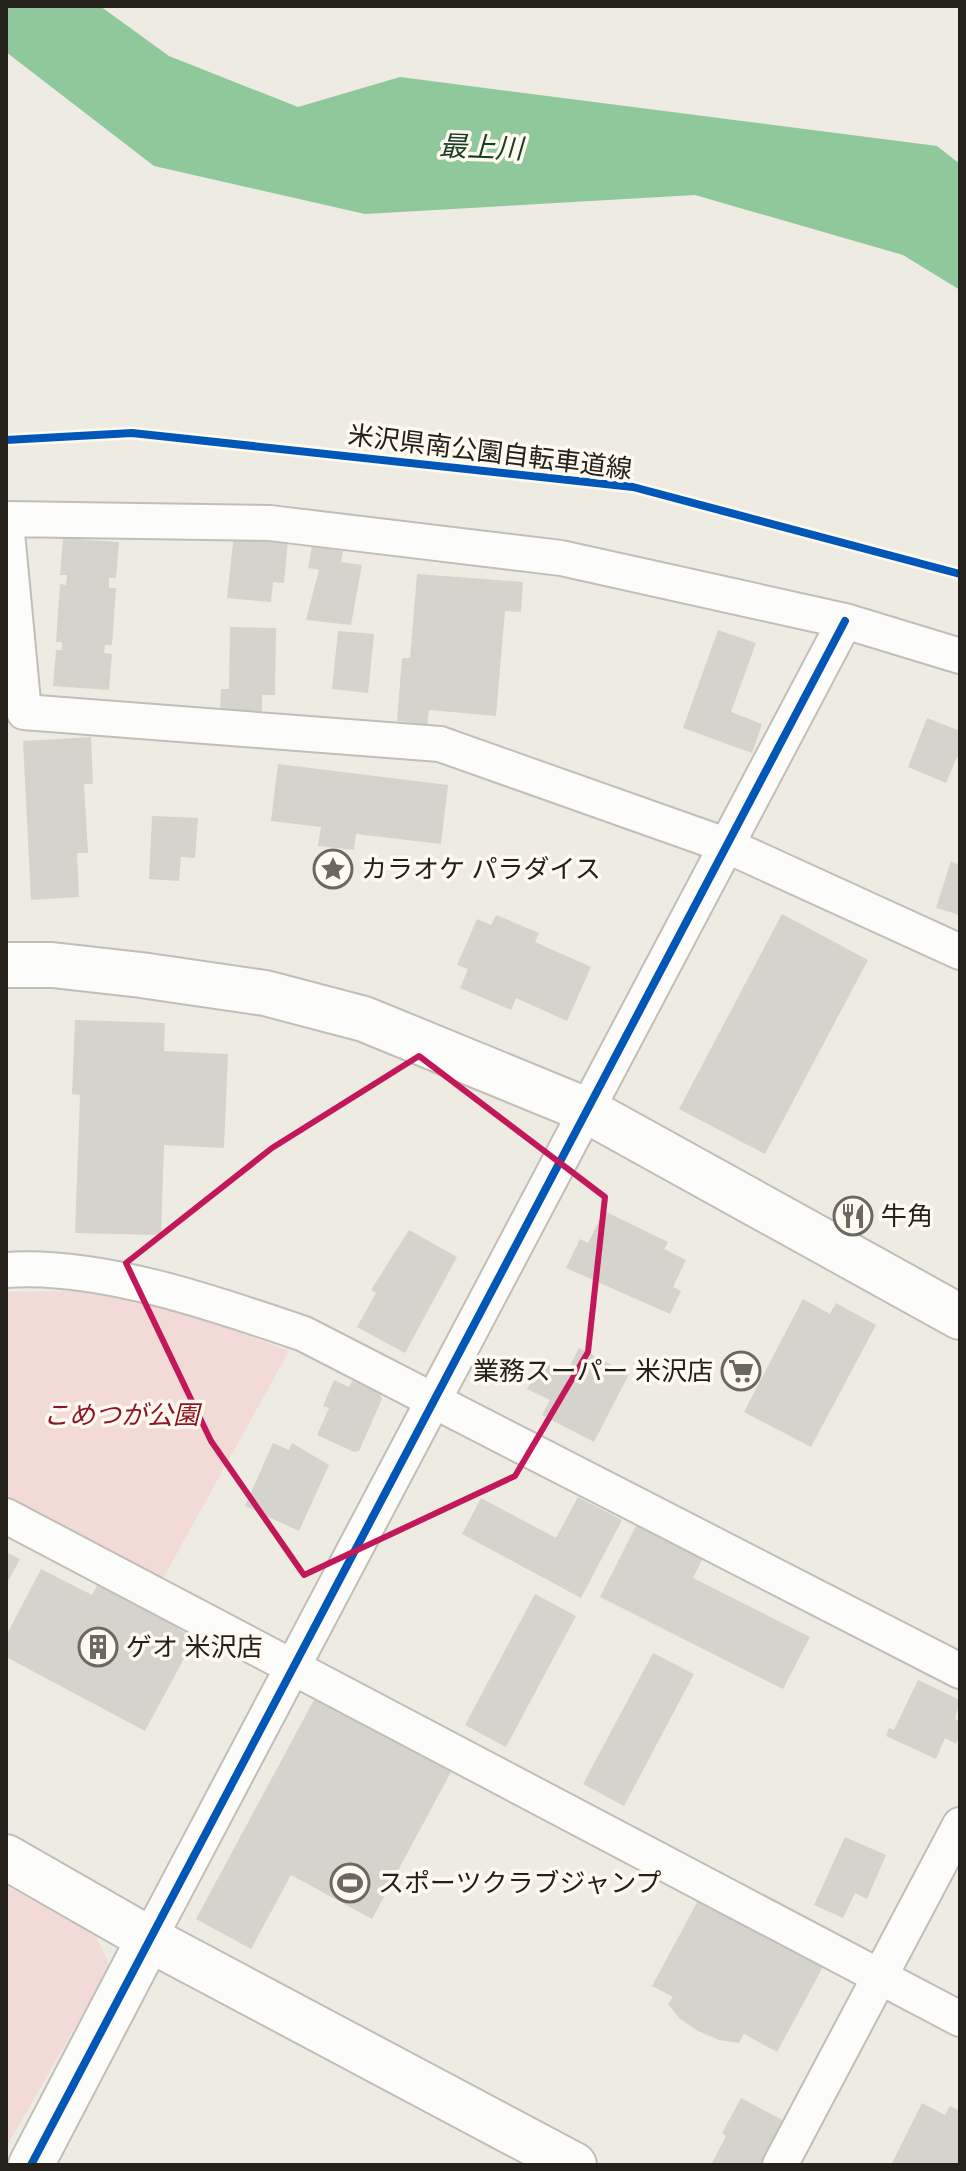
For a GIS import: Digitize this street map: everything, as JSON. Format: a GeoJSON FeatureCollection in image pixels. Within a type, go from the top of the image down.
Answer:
{"type":"FeatureCollection","features":[{"type":"Feature","properties":{"kind":"street"},"geometry":{"type":"LineString","coordinates":[[960,656],[845,621],[561,558],[270,523],[6,520],[24,712],[440,744],[728,846],[960,952]]}},
{"type":"Feature","properties":{"kind":"street"},"geometry":{"type":"LineString","coordinates":[[31,2165],[845,621]]}},
{"type":"Feature","properties":{"kind":"street"},"geometry":{"type":"LineString","coordinates":[[6,965],[52,965],[265,993],[364,1019],[586,1110],[960,1317]]}},
{"type":"Feature","properties":{"kind":"street"},"geometry":{"type":"LineString","coordinates":[[6,1270],[87,1276],[222,1305],[304,1334],[960,1671]]}},
{"type":"Feature","properties":{"kind":"street"},"geometry":{"type":"LineString","coordinates":[[6,1516],[960,2019]]}},
{"type":"Feature","properties":{"kind":"street"},"geometry":{"type":"LineString","coordinates":[[780,2165],[960,1825]]}},
{"type":"Feature","properties":{"kind":"street"},"geometry":{"type":"LineString","coordinates":[[6,1857],[149,1939],[574,2165]]}},
{"type":"Feature","properties":{"kind":"highlighted area"},"geometry":{"type":"Polygon","coordinates":[[[419,1056],[605,1197],[588,1352],[515,1476],[304,1575],[211,1441],[126,1263],[272,1148],[419,1056]]]}},
{"type":"Feature","properties":{"kind":"green space","name":"こめつが公園"},"geometry":{"type":"Polygon","coordinates":[[[78,1291],[185,1315],[289,1351],[161,1582],[6,1503],[6,1292],[78,1291]]]}},
{"type":"Feature","properties":{"kind":"green space"},"geometry":{"type":"Polygon","coordinates":[[[6,1886],[95,1934],[110,1966],[6,2148],[6,1886]]]}},
{"type":"Feature","properties":{"kind":"water","name":"最上川"},"geometry":{"type":"Polygon","coordinates":[[[6,6],[100,6],[169,56],[298,107],[400,77],[937,146],[960,164],[960,290],[903,255],[695,195],[365,214],[154,166],[6,52],[6,6]]]}},
{"type":"Feature","properties":{"kind":"building"},"geometry":{"type":"Polygon","coordinates":[[[234,534],[288,540],[284,583],[273,582],[271,602],[227,598],[234,534]]]}},
{"type":"Feature","properties":{"kind":"building"},"geometry":{"type":"Polygon","coordinates":[[[63,538],[119,542],[116,578],[109,578],[109,588],[116,588],[112,645],[105,645],[104,653],[112,654],[109,690],[53,686],[56,650],[62,650],[62,642],[56,642],[60,584],[66,585],[67,575],[60,575],[63,538]]]}},
{"type":"Feature","properties":{"kind":"building"},"geometry":{"type":"Polygon","coordinates":[[[312,546],[343,551],[341,562],[362,565],[351,625],[306,620],[319,570],[308,568],[312,546]]]}},
{"type":"Feature","properties":{"kind":"building"},"geometry":{"type":"Polygon","coordinates":[[[417,574],[523,582],[521,612],[505,611],[496,716],[429,710],[426,736],[409,734],[410,722],[397,721],[402,658],[410,658],[417,574]]]}},
{"type":"Feature","properties":{"kind":"building"},"geometry":{"type":"Polygon","coordinates":[[[230,627],[276,628],[275,695],[262,695],[262,713],[220,713],[221,689],[229,689],[230,627]]]}},
{"type":"Feature","properties":{"kind":"building"},"geometry":{"type":"Polygon","coordinates":[[[718,630],[756,643],[731,712],[762,724],[752,753],[683,728],[718,630]]]}},
{"type":"Feature","properties":{"kind":"building"},"geometry":{"type":"Polygon","coordinates":[[[338,631],[374,634],[368,693],[332,689],[338,631]]]}},
{"type":"Feature","properties":{"kind":"building"},"geometry":{"type":"Polygon","coordinates":[[[927,718],[960,731],[960,758],[957,757],[946,783],[908,767],[927,718]]]}},
{"type":"Feature","properties":{"kind":"building"},"geometry":{"type":"Polygon","coordinates":[[[91,737],[93,784],[84,784],[88,853],[77,853],[79,897],[31,900],[23,741],[91,737]]]}},
{"type":"Feature","properties":{"kind":"building"},"geometry":{"type":"Polygon","coordinates":[[[278,764],[448,785],[441,844],[356,834],[354,850],[318,846],[321,827],[271,821],[278,764]]]}},
{"type":"Feature","properties":{"kind":"building"},"geometry":{"type":"Polygon","coordinates":[[[152,816],[198,818],[195,858],[181,857],[179,881],[149,879],[152,816]]]}},
{"type":"Feature","properties":{"kind":"building"},"geometry":{"type":"Polygon","coordinates":[[[960,858],[960,915],[936,908],[951,861],[957,864],[960,858]]]}},
{"type":"Feature","properties":{"kind":"building"},"geometry":{"type":"Polygon","coordinates":[[[782,914],[868,960],[765,1154],[679,1109],[782,914]]]}},
{"type":"Feature","properties":{"kind":"building"},"geometry":{"type":"Polygon","coordinates":[[[496,915],[539,933],[535,942],[591,967],[567,1021],[516,998],[511,1010],[460,988],[468,969],[457,965],[477,919],[491,925],[496,915]]]}},
{"type":"Feature","properties":{"kind":"building"},"geometry":{"type":"Polygon","coordinates":[[[75,1020],[165,1023],[164,1051],[228,1054],[224,1148],[164,1145],[161,1235],[75,1233],[80,1095],[72,1094],[75,1020]]]}},
{"type":"Feature","properties":{"kind":"building"},"geometry":{"type":"Polygon","coordinates":[[[604,1211],[668,1242],[664,1249],[686,1260],[673,1287],[681,1291],[670,1314],[566,1268],[580,1239],[588,1243],[604,1211]]]}},
{"type":"Feature","properties":{"kind":"building"},"geometry":{"type":"Polygon","coordinates":[[[409,1230],[457,1257],[405,1353],[357,1327],[376,1293],[371,1290],[409,1230]]]}},
{"type":"Feature","properties":{"kind":"building"},"geometry":{"type":"Polygon","coordinates":[[[803,1299],[830,1314],[836,1303],[876,1325],[811,1447],[744,1412],[803,1299]]]}},
{"type":"Feature","properties":{"kind":"building"},"geometry":{"type":"Polygon","coordinates":[[[579,1348],[629,1374],[594,1442],[542,1415],[550,1400],[527,1389],[541,1361],[566,1374],[579,1348]]]}},
{"type":"Feature","properties":{"kind":"building"},"geometry":{"type":"Polygon","coordinates":[[[334,1380],[349,1387],[352,1381],[379,1393],[382,1399],[359,1451],[354,1452],[317,1435],[329,1408],[323,1406],[334,1380]]]}},
{"type":"Feature","properties":{"kind":"building"},"geometry":{"type":"Polygon","coordinates":[[[273,1443],[289,1450],[292,1443],[329,1465],[299,1531],[245,1506],[273,1443]]]}},
{"type":"Feature","properties":{"kind":"building"},"geometry":{"type":"Polygon","coordinates":[[[578,1497],[622,1520],[581,1598],[462,1534],[481,1498],[556,1538],[578,1497]]]}},
{"type":"Feature","properties":{"kind":"building"},"geometry":{"type":"Polygon","coordinates":[[[640,1518],[706,1552],[693,1578],[810,1637],[783,1689],[600,1597],[640,1518]]]}},
{"type":"Feature","properties":{"kind":"building"},"geometry":{"type":"Polygon","coordinates":[[[6,1552],[20,1559],[6,1585],[6,1552]]]}},
{"type":"Feature","properties":{"kind":"building","name":"ゲオ 米沢店"},"geometry":{"type":"Polygon","coordinates":[[[41,1569],[92,1595],[100,1580],[180,1622],[177,1628],[195,1638],[145,1731],[6,1657],[6,1636],[41,1569]]]}},
{"type":"Feature","properties":{"kind":"building"},"geometry":{"type":"Polygon","coordinates":[[[535,1594],[576,1616],[506,1747],[465,1725],[535,1594]]]}},
{"type":"Feature","properties":{"kind":"building"},"geometry":{"type":"Polygon","coordinates":[[[653,1653],[694,1674],[624,1806],[583,1784],[653,1653]]]}},
{"type":"Feature","properties":{"kind":"building"},"geometry":{"type":"Polygon","coordinates":[[[918,1680],[960,1700],[955,1719],[960,1721],[960,1735],[956,1744],[945,1738],[936,1759],[886,1736],[889,1728],[894,1730],[918,1680]]]}},
{"type":"Feature","properties":{"kind":"building"},"geometry":{"type":"Polygon","coordinates":[[[315,1698],[452,1770],[372,1919],[291,1875],[251,1949],[196,1919],[315,1698]]]}},
{"type":"Feature","properties":{"kind":"building"},"geometry":{"type":"Polygon","coordinates":[[[845,1837],[886,1855],[867,1899],[855,1893],[843,1918],[814,1905],[845,1837]]]}},
{"type":"Feature","properties":{"kind":"building"},"geometry":{"type":"Polygon","coordinates":[[[700,1897],[824,1965],[777,2052],[744,2034],[739,2043],[719,2040],[698,2031],[679,2018],[668,2004],[673,1997],[652,1986],[700,1897]]]}},
{"type":"Feature","properties":{"kind":"building"},"geometry":{"type":"Polygon","coordinates":[[[741,2098],[788,2123],[765,2165],[711,2165],[726,2136],[722,2133],[741,2098]]]}},
{"type":"Feature","properties":{"kind":"building"},"geometry":{"type":"Polygon","coordinates":[[[922,2103],[945,2115],[950,2106],[960,2111],[960,2165],[891,2165],[922,2103]]]}},
{"type":"Feature","properties":{"kind":"cycle path","name":"米沢県南公園自転車道線"},"geometry":{"type":"LineString","coordinates":[[6,440],[132,433],[633,487],[960,574]]}},
{"type":"Feature","properties":{"kind":"cycle path"},"geometry":{"type":"LineString","coordinates":[[31,2165],[845,621]]}},
{"type":"Feature","properties":{"kind":"place","name":"カラオケ パラダイス"},"geometry":{"type":"Point","coordinates":[333,869]}},
{"type":"Feature","properties":{"kind":"place","name":"牛角"},"geometry":{"type":"Point","coordinates":[853,1216]}},
{"type":"Feature","properties":{"kind":"place","name":"業務スーパー 米沢店"},"geometry":{"type":"Point","coordinates":[741,1371]}},
{"type":"Feature","properties":{"kind":"place","name":"ゲオ 米沢店"},"geometry":{"type":"Point","coordinates":[98,1647]}},
{"type":"Feature","properties":{"kind":"place","name":"スポーツクラブジャンプ"},"geometry":{"type":"Point","coordinates":[350,1883]}}]}
